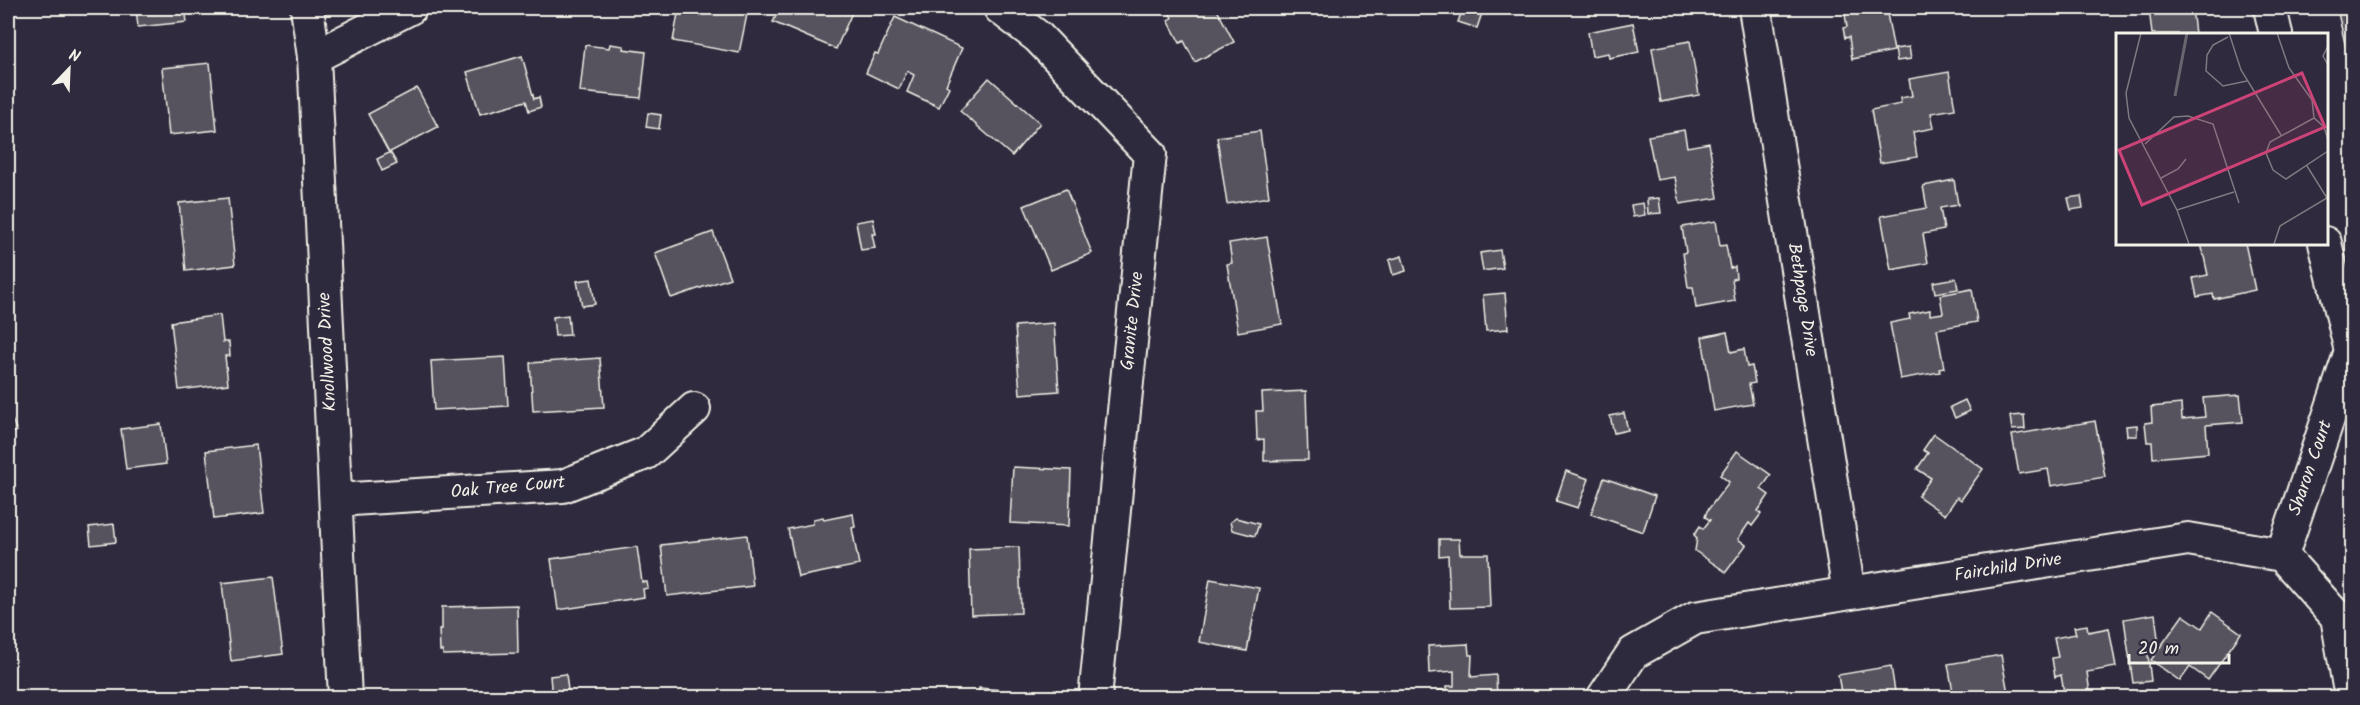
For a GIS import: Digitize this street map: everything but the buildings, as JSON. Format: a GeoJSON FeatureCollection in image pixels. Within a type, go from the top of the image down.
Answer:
{"type":"FeatureCollection","features":[{"type":"Feature","properties":{"kind":"street","name":"Knollwood Drive"},"geometry":{"type":"LineString","coordinates":[[307,8],[314,57],[345,698]]}},
{"type":"Feature","properties":{"kind":"street"},"geometry":{"type":"LineString","coordinates":[[314,57],[410,8]]}},
{"type":"Feature","properties":{"kind":"street","name":"Granite Drive"},"geometry":{"type":"LineString","coordinates":[[1000,8],[1038,37],[1150,154],[1095,698]]}},
{"type":"Feature","properties":{"kind":"street","name":"Bethpage Drive"},"geometry":{"type":"LineString","coordinates":[[1755,8],[1849,593]]}},
{"type":"Feature","properties":{"kind":"street"},"geometry":{"type":"LineString","coordinates":[[2270,8],[2276,33]]}},
{"type":"Feature","properties":{"kind":"street","name":"Sharon Court"},"geometry":{"type":"LineString","coordinates":[[2282,555],[2351,351],[2325,244]]}},
{"type":"Feature","properties":{"kind":"street","name":"Oak Tree Court"},"geometry":{"type":"LineString","coordinates":[[336,500],[563,486],[646,453],[694,409]]}},
{"type":"Feature","properties":{"kind":"street","name":"Fairchild Drive"},"geometry":{"type":"LineString","coordinates":[[1603,698],[1633,653],[1695,618],[2188,539],[2282,555]]}},
{"type":"Feature","properties":{"kind":"street"},"geometry":{"type":"LineString","coordinates":[[2282,555],[2337,617],[2351,698]]}}]}
